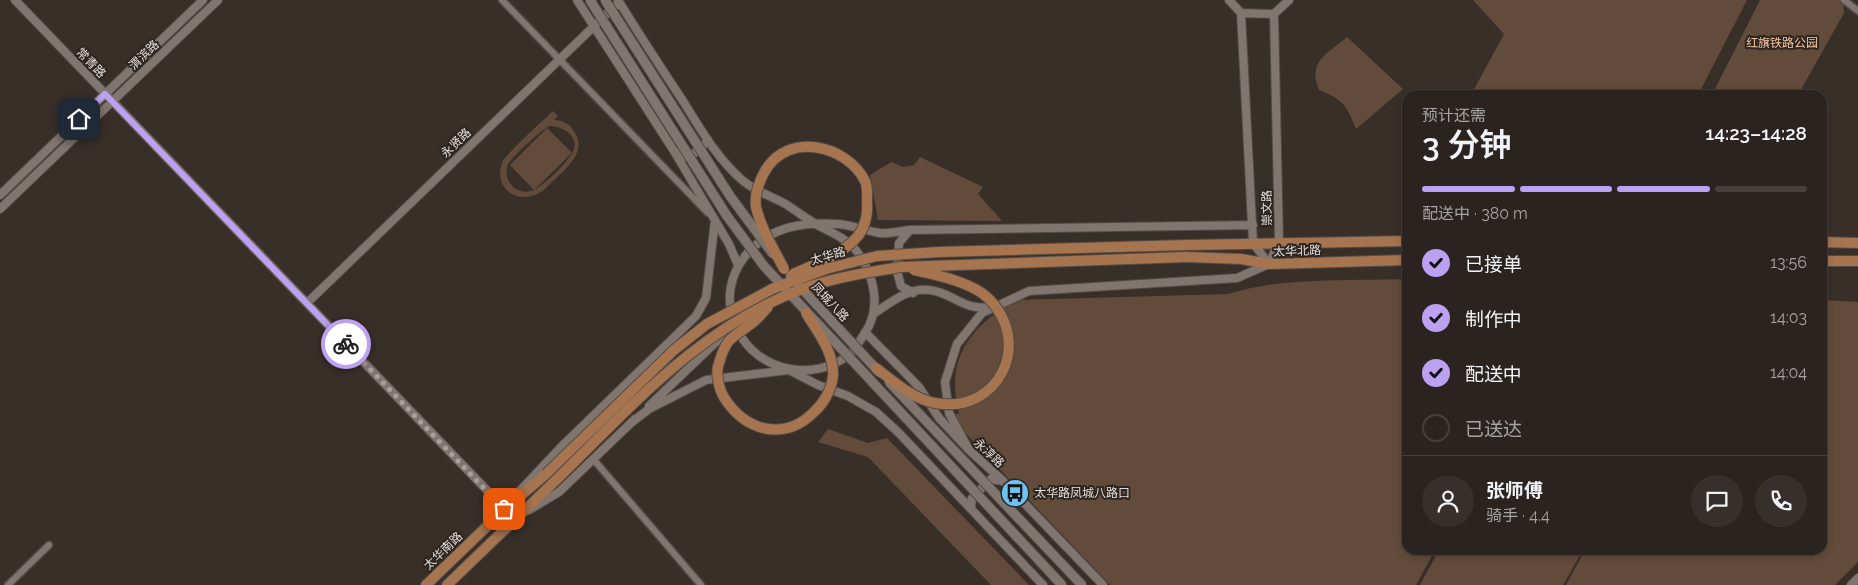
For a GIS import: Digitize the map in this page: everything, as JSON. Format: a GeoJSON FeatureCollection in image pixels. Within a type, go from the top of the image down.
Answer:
{"type":"FeatureCollection","features":[{"type":"Feature","properties":{"kind":"main road","name":"凤城八路"},"geometry":{"type":"LineString","coordinates":[[590,0],[727,216],[764,266],[1062,585]]}},
{"type":"Feature","properties":{"kind":"main road","name":"凤城八路"},"geometry":{"type":"LineString","coordinates":[[605,0],[730,196],[784,269],[1082,585]]}},
{"type":"Feature","properties":{"kind":"main road"},"geometry":{"type":"LineString","coordinates":[[751,299],[767,285],[840,252],[859,235],[868,214],[866,183],[845,158],[823,148],[806,146],[780,155],[767,168],[758,185],[756,205],[763,229],[784,269]]}},
{"type":"Feature","properties":{"kind":"main road","name":"太华北路"},"geometry":{"type":"LineString","coordinates":[[1187,245],[1402,241]]}},
{"type":"Feature","properties":{"kind":"main road"},"geometry":{"type":"LineString","coordinates":[[1827,242],[1858,243]]}},
{"type":"Feature","properties":{"kind":"main road","name":"太华路"},"geometry":{"type":"LineString","coordinates":[[546,474],[674,350],[707,324],[751,299],[826,269],[877,256],[939,252],[1187,245]]}},
{"type":"Feature","properties":{"kind":"main road","name":"太华北路"},"geometry":{"type":"LineString","coordinates":[[1187,257],[1241,259],[1269,264],[1402,260]]}},
{"type":"Feature","properties":{"kind":"main road","name":"太华路"},"geometry":{"type":"LineString","coordinates":[[514,519],[691,352],[732,323],[774,301],[808,287],[854,274],[901,267],[1187,257]]}},
{"type":"Feature","properties":{"kind":"main road"},"geometry":{"type":"LineString","coordinates":[[1827,261],[1858,261]]}},
{"type":"Feature","properties":{"kind":"main road"},"geometry":{"type":"LineString","coordinates":[[876,368],[910,392],[933,403],[956,405],[986,392],[1000,376],[1010,347],[1003,316],[987,296],[953,279],[901,267]]}},
{"type":"Feature","properties":{"kind":"main road"},"geometry":{"type":"LineString","coordinates":[[774,301],[755,322],[729,341],[718,365],[720,391],[730,406],[743,419],[764,429],[786,430],[804,422],[822,404],[830,388],[833,375],[830,358],[823,340],[806,313]]}},
{"type":"Feature","properties":{"kind":"main road","name":"太华南路"},"geometry":{"type":"LineString","coordinates":[[426,585],[504,509],[546,474]]}},
{"type":"Feature","properties":{"kind":"main road"},"geometry":{"type":"LineString","coordinates":[[447,585],[514,519]]}},
{"type":"Feature","properties":{"kind":"street","name":"常青路"},"geometry":{"type":"LineString","coordinates":[[15,0],[504,509]]}},
{"type":"Feature","properties":{"kind":"street","name":"渭滨路"},"geometry":{"type":"LineString","coordinates":[[0,195],[203,0]]}},
{"type":"Feature","properties":{"kind":"street","name":"渭滨路"},"geometry":{"type":"LineString","coordinates":[[0,210],[218,0]]}},
{"type":"Feature","properties":{"kind":"street"},"geometry":{"type":"LineString","coordinates":[[502,0],[715,220]]}},
{"type":"Feature","properties":{"kind":"street"},"geometry":{"type":"LineString","coordinates":[[577,0],[674,152],[715,220],[738,265]]}},
{"type":"Feature","properties":{"kind":"street"},"geometry":{"type":"LineString","coordinates":[[1229,0],[1242,13],[1274,14],[1288,0]]}},
{"type":"Feature","properties":{"kind":"street"},"geometry":{"type":"LineString","coordinates":[[1844,0],[1858,11]]}},
{"type":"Feature","properties":{"kind":"street"},"geometry":{"type":"LineString","coordinates":[[620,1],[721,160],[753,189],[786,205],[838,235],[856,250],[868,269],[874,291],[874,314],[866,332],[851,353],[833,365],[811,371],[789,370],[706,380],[649,409],[632,422]]}},
{"type":"Feature","properties":{"kind":"street","name":"永贤路"},"geometry":{"type":"LineString","coordinates":[[307,303],[620,1]]}},
{"type":"Feature","properties":{"kind":"street","name":"崇文路"},"geometry":{"type":"LineString","coordinates":[[1242,13],[1253,243],[1269,264],[1279,242],[1274,14]]}},
{"type":"Feature","properties":{"kind":"street"},"geometry":{"type":"LineString","coordinates":[[674,152],[685,157],[697,152],[708,140]]}},
{"type":"Feature","properties":{"kind":"street"},"geometry":{"type":"LineString","coordinates":[[504,509],[528,480],[696,316],[706,298],[715,220]]}},
{"type":"Feature","properties":{"kind":"street"},"geometry":{"type":"LineString","coordinates":[[1043,585],[876,412],[848,396],[818,385],[789,370],[768,362],[750,348],[736,329],[730,300],[731,286],[738,265],[752,246],[771,233],[793,227],[818,225],[838,224],[881,233],[910,230],[1253,225]]}},
{"type":"Feature","properties":{"kind":"street"},"geometry":{"type":"LineString","coordinates":[[910,230],[899,243],[898,271],[902,286],[913,293]]}},
{"type":"Feature","properties":{"kind":"street"},"geometry":{"type":"LineString","coordinates":[[969,450],[949,413],[945,382],[957,344],[982,313],[1029,291],[1237,278],[1269,264]]}},
{"type":"Feature","properties":{"kind":"street"},"geometry":{"type":"LineString","coordinates":[[874,314],[902,295],[929,290],[949,296],[966,306],[985,308],[1008,301]]}},
{"type":"Feature","properties":{"kind":"street"},"geometry":{"type":"LineString","coordinates":[[514,519],[559,492],[716,342],[736,329]]}},
{"type":"Feature","properties":{"kind":"street","name":"永淳路"},"geometry":{"type":"LineString","coordinates":[[866,332],[918,387],[939,418],[969,450],[1003,481],[1104,585]]}},
{"type":"Feature","properties":{"kind":"street"},"geometry":{"type":"LineString","coordinates":[[594,460],[701,585]]}},
{"type":"Feature","properties":{"kind":"street"},"geometry":{"type":"LineString","coordinates":[[971,509],[972,498],[991,479],[1003,481]]}},
{"type":"Feature","properties":{"kind":"street"},"geometry":{"type":"LineString","coordinates":[[8,585],[49,545]]}},
{"type":"Feature","properties":{"kind":"street"},"geometry":{"type":"LineString","coordinates":[[1851,585],[1858,578]]}},
{"type":"Feature","properties":{"kind":"green space"},"geometry":{"type":"Polygon","coordinates":[[[1473,0],[1747,0],[1701,90],[1474,90],[1504,34],[1473,0]]]}},
{"type":"Feature","properties":{"kind":"green space","name":"红旗铁路公园"},"geometry":{"type":"Polygon","coordinates":[[[1760,0],[1843,0],[1844,13],[1801,90],[1715,90],[1760,0]]]}},
{"type":"Feature","properties":{"kind":"green space"},"geometry":{"type":"Polygon","coordinates":[[[1347,37],[1403,89],[1356,129],[1350,114],[1343,104],[1334,97],[1319,90],[1316,80],[1317,65],[1321,59],[1347,37]]]}},
{"type":"Feature","properties":{"kind":"green space"},"geometry":{"type":"Polygon","coordinates":[[[553,111],[558,116],[554,120],[565,122],[569,125],[578,138],[576,154],[566,169],[537,194],[520,197],[512,194],[502,182],[500,173],[502,163],[553,111]],[[549,126],[515,155],[508,164],[506,170],[509,182],[517,189],[528,192],[549,179],[564,165],[571,155],[575,143],[566,131],[549,126]]]}},
{"type":"Feature","properties":{"kind":"green space"},"geometry":{"type":"Polygon","coordinates":[[[547,128],[572,153],[534,190],[510,165],[547,128]]]}},
{"type":"Feature","properties":{"kind":"green space"},"geometry":{"type":"Polygon","coordinates":[[[920,157],[983,187],[978,194],[1002,221],[878,220],[870,175],[891,162],[903,167],[914,165],[920,157]]]}},
{"type":"Feature","properties":{"kind":"green space"},"geometry":{"type":"Polygon","coordinates":[[[1402,279],[1402,555],[1432,555],[1416,585],[1110,585],[950,417],[959,413],[955,381],[961,354],[967,342],[1000,308],[1013,300],[1228,294],[1292,282],[1402,279]]]}},
{"type":"Feature","properties":{"kind":"green space"},"geometry":{"type":"Polygon","coordinates":[[[1827,300],[1858,302],[1858,562],[1835,585],[1566,585],[1582,555],[1827,555],[1827,300]]]}},
{"type":"Feature","properties":{"kind":"green space"},"geometry":{"type":"Polygon","coordinates":[[[828,429],[868,443],[887,438],[1029,585],[991,585],[868,457],[818,442],[828,429]]]}},
{"type":"Feature","properties":{"kind":"green space"},"geometry":{"type":"Polygon","coordinates":[[[1436,555],[1580,555],[1563,585],[1420,585],[1436,555]]]}},
{"type":"Feature","properties":{"kind":"way so far"},"geometry":{"type":"LineString","coordinates":[[346,344],[504,509]]}},
{"type":"Feature","properties":{"kind":"place","name":"太华路凤城八路口"},"geometry":{"type":"Point","coordinates":[1015,493]}},
{"type":"Feature","properties":{"kind":"route"},"geometry":{"type":"LineString","coordinates":[[79,119],[105,94],[346,344]]}}]}
